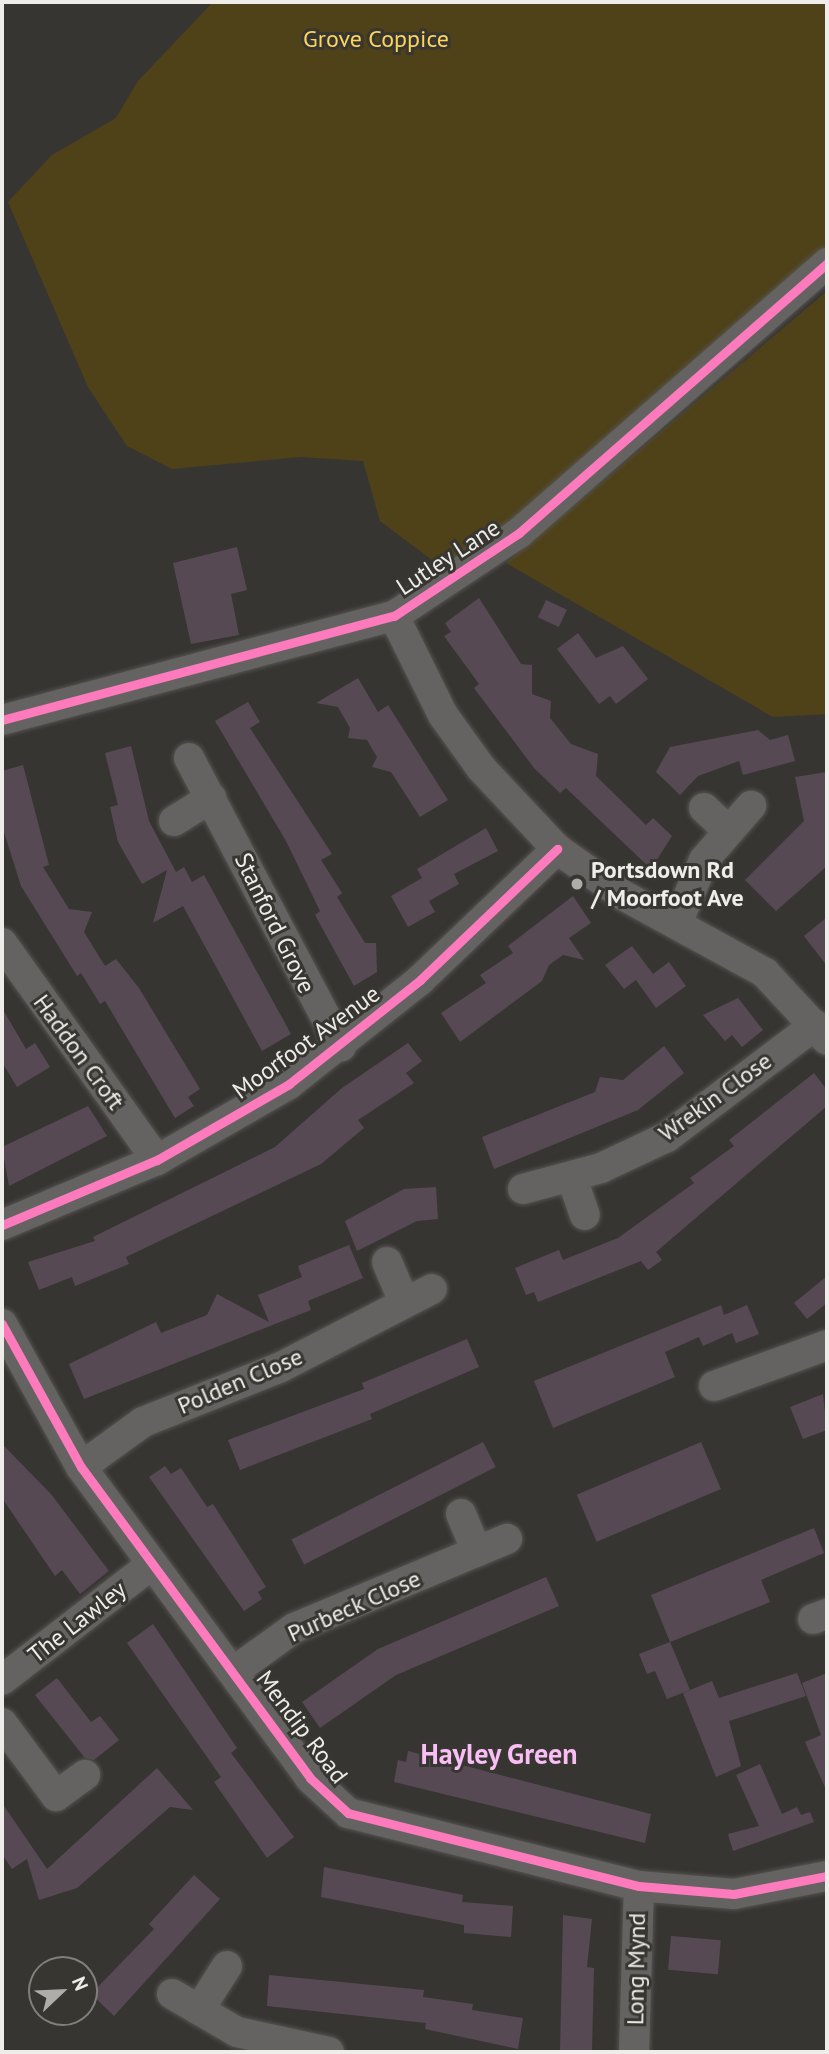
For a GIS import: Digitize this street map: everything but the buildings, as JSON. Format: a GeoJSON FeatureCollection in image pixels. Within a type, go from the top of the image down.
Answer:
{"type":"FeatureCollection","features":[{"type":"Feature","properties":{"kind":"street","name":"Lutley Lane"},"geometry":{"type":"LineString","coordinates":[[2,720],[394,616],[519,533],[827,263]]}},
{"type":"Feature","properties":{"kind":"street"},"geometry":{"type":"LineString","coordinates":[[394,616],[443,715],[481,768],[557,849],[677,923],[765,973],[821,1033]]}},
{"type":"Feature","properties":{"kind":"street","name":"Stanford Grove"},"geometry":{"type":"LineString","coordinates":[[189,758],[254,877],[276,934],[341,1046]]}},
{"type":"Feature","properties":{"kind":"street"},"geometry":{"type":"LineString","coordinates":[[174,821],[211,799]]}},
{"type":"Feature","properties":{"kind":"street"},"geometry":{"type":"LineString","coordinates":[[677,923],[704,860],[751,806]]}},
{"type":"Feature","properties":{"kind":"street"},"geometry":{"type":"LineString","coordinates":[[704,808],[729,831]]}},
{"type":"Feature","properties":{"kind":"street","name":"Moorfoot Avenue"},"geometry":{"type":"LineString","coordinates":[[2,1226],[157,1160],[230,1121],[341,1046],[557,849]]}},
{"type":"Feature","properties":{"kind":"street","name":"Haddon Croft"},"geometry":{"type":"LineString","coordinates":[[2,943],[157,1160]]}},
{"type":"Feature","properties":{"kind":"street","name":"Wrekin Close"},"geometry":{"type":"LineString","coordinates":[[523,1189],[572,1178],[667,1137],[821,1033]]}},
{"type":"Feature","properties":{"kind":"street"},"geometry":{"type":"LineString","coordinates":[[572,1178],[585,1214]]}},
{"type":"Feature","properties":{"kind":"street"},"geometry":{"type":"LineString","coordinates":[[387,1262],[404,1302]]}},
{"type":"Feature","properties":{"kind":"street","name":"Polden Close"},"geometry":{"type":"LineString","coordinates":[[81,1468],[143,1422],[279,1368],[432,1289]]}},
{"type":"Feature","properties":{"kind":"street","name":"Mendip Road"},"geometry":{"type":"LineString","coordinates":[[2,1324],[81,1468],[152,1564],[236,1670],[310,1778],[348,1812],[639,1886],[734,1894],[827,1876]]}},
{"type":"Feature","properties":{"kind":"street"},"geometry":{"type":"LineString","coordinates":[[714,1386],[827,1345]]}},
{"type":"Feature","properties":{"kind":"street"},"geometry":{"type":"LineString","coordinates":[[461,1514],[477,1552]]}},
{"type":"Feature","properties":{"kind":"street","name":"Purbeck Close"},"geometry":{"type":"LineString","coordinates":[[236,1670],[294,1628],[507,1539]]}},
{"type":"Feature","properties":{"kind":"street","name":"The Lawley"},"geometry":{"type":"LineString","coordinates":[[2,1680],[152,1564]]}},
{"type":"Feature","properties":{"kind":"street"},"geometry":{"type":"LineString","coordinates":[[2,1723],[56,1796],[85,1775]]}},
{"type":"Feature","properties":{"kind":"street","name":"Long Mynd"},"geometry":{"type":"LineString","coordinates":[[634,2052],[639,1886]]}},
{"type":"Feature","properties":{"kind":"street"},"geometry":{"type":"LineString","coordinates":[[199,2010],[227,1966]]}},
{"type":"Feature","properties":{"kind":"street"},"geometry":{"type":"LineString","coordinates":[[172,1994],[237,2032],[329,2052]]}},
{"type":"Feature","properties":{"kind":"green space","name":"Grove Coppice"},"geometry":{"type":"Polygon","coordinates":[[[213,2],[827,2],[827,251],[520,524],[440,566],[380,521],[363,461],[301,457],[172,469],[127,446],[88,387],[8,202],[52,155],[116,118],[138,81],[213,2]]]}},
{"type":"Feature","properties":{"kind":"green space"},"geometry":{"type":"Polygon","coordinates":[[[827,291],[827,714],[773,717],[506,563],[827,291]]]}},
{"type":"Feature","properties":{"kind":"cycle path"},"geometry":{"type":"LineString","coordinates":[[2,720],[394,616],[519,533],[827,263]]}},
{"type":"Feature","properties":{"kind":"cycle path"},"geometry":{"type":"LineString","coordinates":[[2,1225],[157,1160],[289,1084],[420,980],[557,849]]}},
{"type":"Feature","properties":{"kind":"cycle path"},"geometry":{"type":"LineString","coordinates":[[2,1324],[81,1467],[310,1778],[348,1813],[639,1886],[734,1894],[827,1876]]}},
{"type":"Feature","properties":{"kind":"place","name":"Portsdown Rd / Moorfoot Ave"},"geometry":{"type":"Point","coordinates":[577,884]}},
{"type":"Feature","properties":{"kind":"district","name":"Hayley Green"},"geometry":{"type":"Point","coordinates":[499,1754]}}]}
